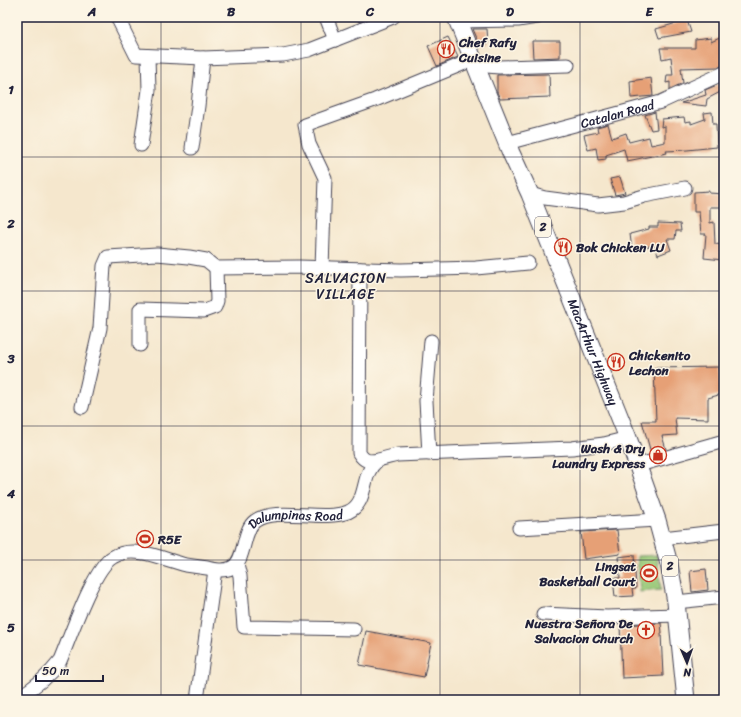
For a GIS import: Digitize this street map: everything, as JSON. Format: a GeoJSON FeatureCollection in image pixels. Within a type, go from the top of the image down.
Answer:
{"type":"FeatureCollection","features":[{"type":"Feature","properties":{"kind":"main road","name":"MacArthur Highway"},"geometry":{"type":"LineString","coordinates":[[457,19],[507,143],[530,194],[628,438],[657,520],[669,564],[677,608],[686,700]]}},
{"type":"Feature","properties":{"kind":"street"},"geometry":{"type":"LineString","coordinates":[[117,17],[136,55],[203,58],[283,55],[309,50],[393,17]]}},
{"type":"Feature","properties":{"kind":"street"},"geometry":{"type":"LineString","coordinates":[[326,17],[336,40]]}},
{"type":"Feature","properties":{"kind":"street"},"geometry":{"type":"LineString","coordinates":[[457,19],[518,20],[537,17]]}},
{"type":"Feature","properties":{"kind":"street"},"geometry":{"type":"LineString","coordinates":[[141,145],[149,90],[148,56]]}},
{"type":"Feature","properties":{"kind":"street"},"geometry":{"type":"LineString","coordinates":[[192,148],[203,58]]}},
{"type":"Feature","properties":{"kind":"street"},"geometry":{"type":"LineString","coordinates":[[322,268],[325,178],[309,144],[305,125],[474,62],[499,67],[568,64]]}},
{"type":"Feature","properties":{"kind":"street","name":"Catalan Road"},"geometry":{"type":"LineString","coordinates":[[507,143],[661,102],[724,73]]}},
{"type":"Feature","properties":{"kind":"street"},"geometry":{"type":"LineString","coordinates":[[530,194],[545,198],[598,205],[624,202],[644,196],[685,188]]}},
{"type":"Feature","properties":{"kind":"street"},"geometry":{"type":"LineString","coordinates":[[82,407],[100,328],[104,266],[108,257],[156,254],[189,256],[206,260],[216,268],[476,268],[528,263]]}},
{"type":"Feature","properties":{"kind":"street"},"geometry":{"type":"LineString","coordinates":[[140,346],[140,309],[204,311],[215,307],[217,301],[216,268]]}},
{"type":"Feature","properties":{"kind":"street"},"geometry":{"type":"LineString","coordinates":[[360,269],[359,453],[365,460],[370,462],[397,456],[572,448],[604,444],[628,438]]}},
{"type":"Feature","properties":{"kind":"street"},"geometry":{"type":"LineString","coordinates":[[429,454],[426,401],[431,341]]}},
{"type":"Feature","properties":{"kind":"street"},"geometry":{"type":"LineString","coordinates":[[638,465],[724,441]]}},
{"type":"Feature","properties":{"kind":"street","name":"Dalumpinas Road"},"geometry":{"type":"LineString","coordinates":[[238,564],[248,533],[254,521],[266,516],[282,514],[335,515],[350,511],[362,498],[366,478],[372,466],[378,460]]}},
{"type":"Feature","properties":{"kind":"street"},"geometry":{"type":"LineString","coordinates":[[519,528],[657,520]]}},
{"type":"Feature","properties":{"kind":"street"},"geometry":{"type":"LineString","coordinates":[[663,538],[724,531]]}},
{"type":"Feature","properties":{"kind":"street"},"geometry":{"type":"LineString","coordinates":[[17,698],[40,683],[51,673],[60,661],[94,578],[112,557],[124,553],[133,552],[145,554],[187,565],[214,570],[231,569],[238,564],[244,627],[354,629]]}},
{"type":"Feature","properties":{"kind":"street"},"geometry":{"type":"LineString","coordinates":[[198,700],[214,570]]}},
{"type":"Feature","properties":{"kind":"street"},"geometry":{"type":"LineString","coordinates":[[543,614],[608,617],[677,608],[724,597]]}},
{"type":"Feature","properties":{"kind":"green space","name":"Lingsat Basketball Court"},"geometry":{"type":"Polygon","coordinates":[[[657,555],[661,590],[640,592],[637,556],[657,555]]]}},
{"type":"Feature","properties":{"kind":"building"},"geometry":{"type":"Polygon","coordinates":[[[357,17],[371,17],[359,22],[357,17]]]}},
{"type":"Feature","properties":{"kind":"building"},"geometry":{"type":"Polygon","coordinates":[[[687,20],[691,32],[659,38],[656,29],[687,20]]]}},
{"type":"Feature","properties":{"kind":"building"},"geometry":{"type":"Polygon","coordinates":[[[472,29],[487,29],[488,43],[479,45],[472,29]]]}},
{"type":"Feature","properties":{"kind":"building"},"geometry":{"type":"Polygon","coordinates":[[[724,36],[724,65],[719,67],[681,68],[683,83],[670,89],[670,82],[666,83],[667,75],[673,75],[671,57],[662,59],[660,48],[695,48],[695,40],[711,38],[711,42],[724,36]]]}},
{"type":"Feature","properties":{"kind":"building"},"geometry":{"type":"Polygon","coordinates":[[[448,37],[458,57],[437,66],[428,46],[448,37]]]}},
{"type":"Feature","properties":{"kind":"building"},"geometry":{"type":"Polygon","coordinates":[[[532,41],[560,41],[560,57],[533,58],[532,41]]]}},
{"type":"Feature","properties":{"kind":"building"},"geometry":{"type":"Polygon","coordinates":[[[549,74],[550,97],[500,99],[497,92],[497,75],[549,74]]]}},
{"type":"Feature","properties":{"kind":"building"},"geometry":{"type":"Polygon","coordinates":[[[651,78],[653,96],[631,98],[630,81],[651,78]]]}},
{"type":"Feature","properties":{"kind":"building"},"geometry":{"type":"Polygon","coordinates":[[[724,82],[724,90],[707,99],[706,106],[681,103],[706,95],[705,90],[724,82]]]}},
{"type":"Feature","properties":{"kind":"building"},"geometry":{"type":"Polygon","coordinates":[[[655,112],[657,129],[651,130],[645,115],[655,112]]]}},
{"type":"Feature","properties":{"kind":"building"},"geometry":{"type":"Polygon","coordinates":[[[712,112],[713,124],[716,124],[717,147],[666,151],[667,153],[627,161],[624,149],[606,155],[606,159],[598,160],[596,148],[588,150],[584,135],[598,132],[597,127],[608,124],[612,138],[626,133],[629,142],[649,137],[651,145],[665,142],[665,126],[661,127],[662,119],[684,117],[685,122],[691,121],[691,124],[705,119],[704,113],[712,112]]]}},
{"type":"Feature","properties":{"kind":"building"},"geometry":{"type":"Polygon","coordinates":[[[620,177],[625,193],[615,195],[610,179],[620,177]]]}},
{"type":"Feature","properties":{"kind":"building"},"geometry":{"type":"Polygon","coordinates":[[[709,191],[709,193],[724,194],[724,207],[710,207],[710,223],[714,222],[715,244],[724,245],[723,260],[704,258],[706,234],[701,234],[699,212],[694,212],[694,192],[709,191]]]}},
{"type":"Feature","properties":{"kind":"building"},"geometry":{"type":"Polygon","coordinates":[[[658,223],[680,224],[681,231],[676,231],[675,239],[667,239],[671,250],[658,255],[654,245],[632,250],[630,234],[649,229],[649,227],[658,227],[658,223]]]}},
{"type":"Feature","properties":{"kind":"building"},"geometry":{"type":"Polygon","coordinates":[[[719,367],[722,394],[708,398],[708,419],[675,418],[677,435],[662,436],[666,449],[651,453],[642,421],[656,421],[654,368],[719,367]]]}},
{"type":"Feature","properties":{"kind":"building"},"geometry":{"type":"Polygon","coordinates":[[[617,530],[620,554],[584,559],[581,532],[617,530]]]}},
{"type":"Feature","properties":{"kind":"building"},"geometry":{"type":"Polygon","coordinates":[[[634,555],[636,589],[632,589],[633,596],[615,597],[613,578],[620,578],[618,557],[634,555]]]}},
{"type":"Feature","properties":{"kind":"building"},"geometry":{"type":"Polygon","coordinates":[[[706,569],[708,590],[692,592],[690,571],[706,569]]]}},
{"type":"Feature","properties":{"kind":"building"},"geometry":{"type":"Polygon","coordinates":[[[661,623],[663,676],[622,678],[620,625],[661,623]]]}},
{"type":"Feature","properties":{"kind":"building"},"geometry":{"type":"Polygon","coordinates":[[[366,631],[431,643],[424,677],[359,665],[366,631]]]}},
{"type":"Feature","properties":{"kind":"place","name":"Chef Rafy Cuisine"},"geometry":{"type":"Point","coordinates":[446,49]}},
{"type":"Feature","properties":{"kind":"place","name":"Bok Chicken LU"},"geometry":{"type":"Point","coordinates":[563,247]}},
{"type":"Feature","properties":{"kind":"place","name":"Chickenito Lechon"},"geometry":{"type":"Point","coordinates":[616,362]}},
{"type":"Feature","properties":{"kind":"place","name":"Wash & Dry Laundry Express"},"geometry":{"type":"Point","coordinates":[658,455]}},
{"type":"Feature","properties":{"kind":"place","name":"R5E"},"geometry":{"type":"Point","coordinates":[145,539]}},
{"type":"Feature","properties":{"kind":"place","name":"Lingsat Basketball Court"},"geometry":{"type":"Point","coordinates":[649,573]}},
{"type":"Feature","properties":{"kind":"place","name":"Nuestra Señora De Salvacion Church"},"geometry":{"type":"Point","coordinates":[646,630]}},
{"type":"Feature","properties":{"kind":"district","name":"SALVACION VILLAGE"},"geometry":{"type":"Point","coordinates":[346,286]}}]}
